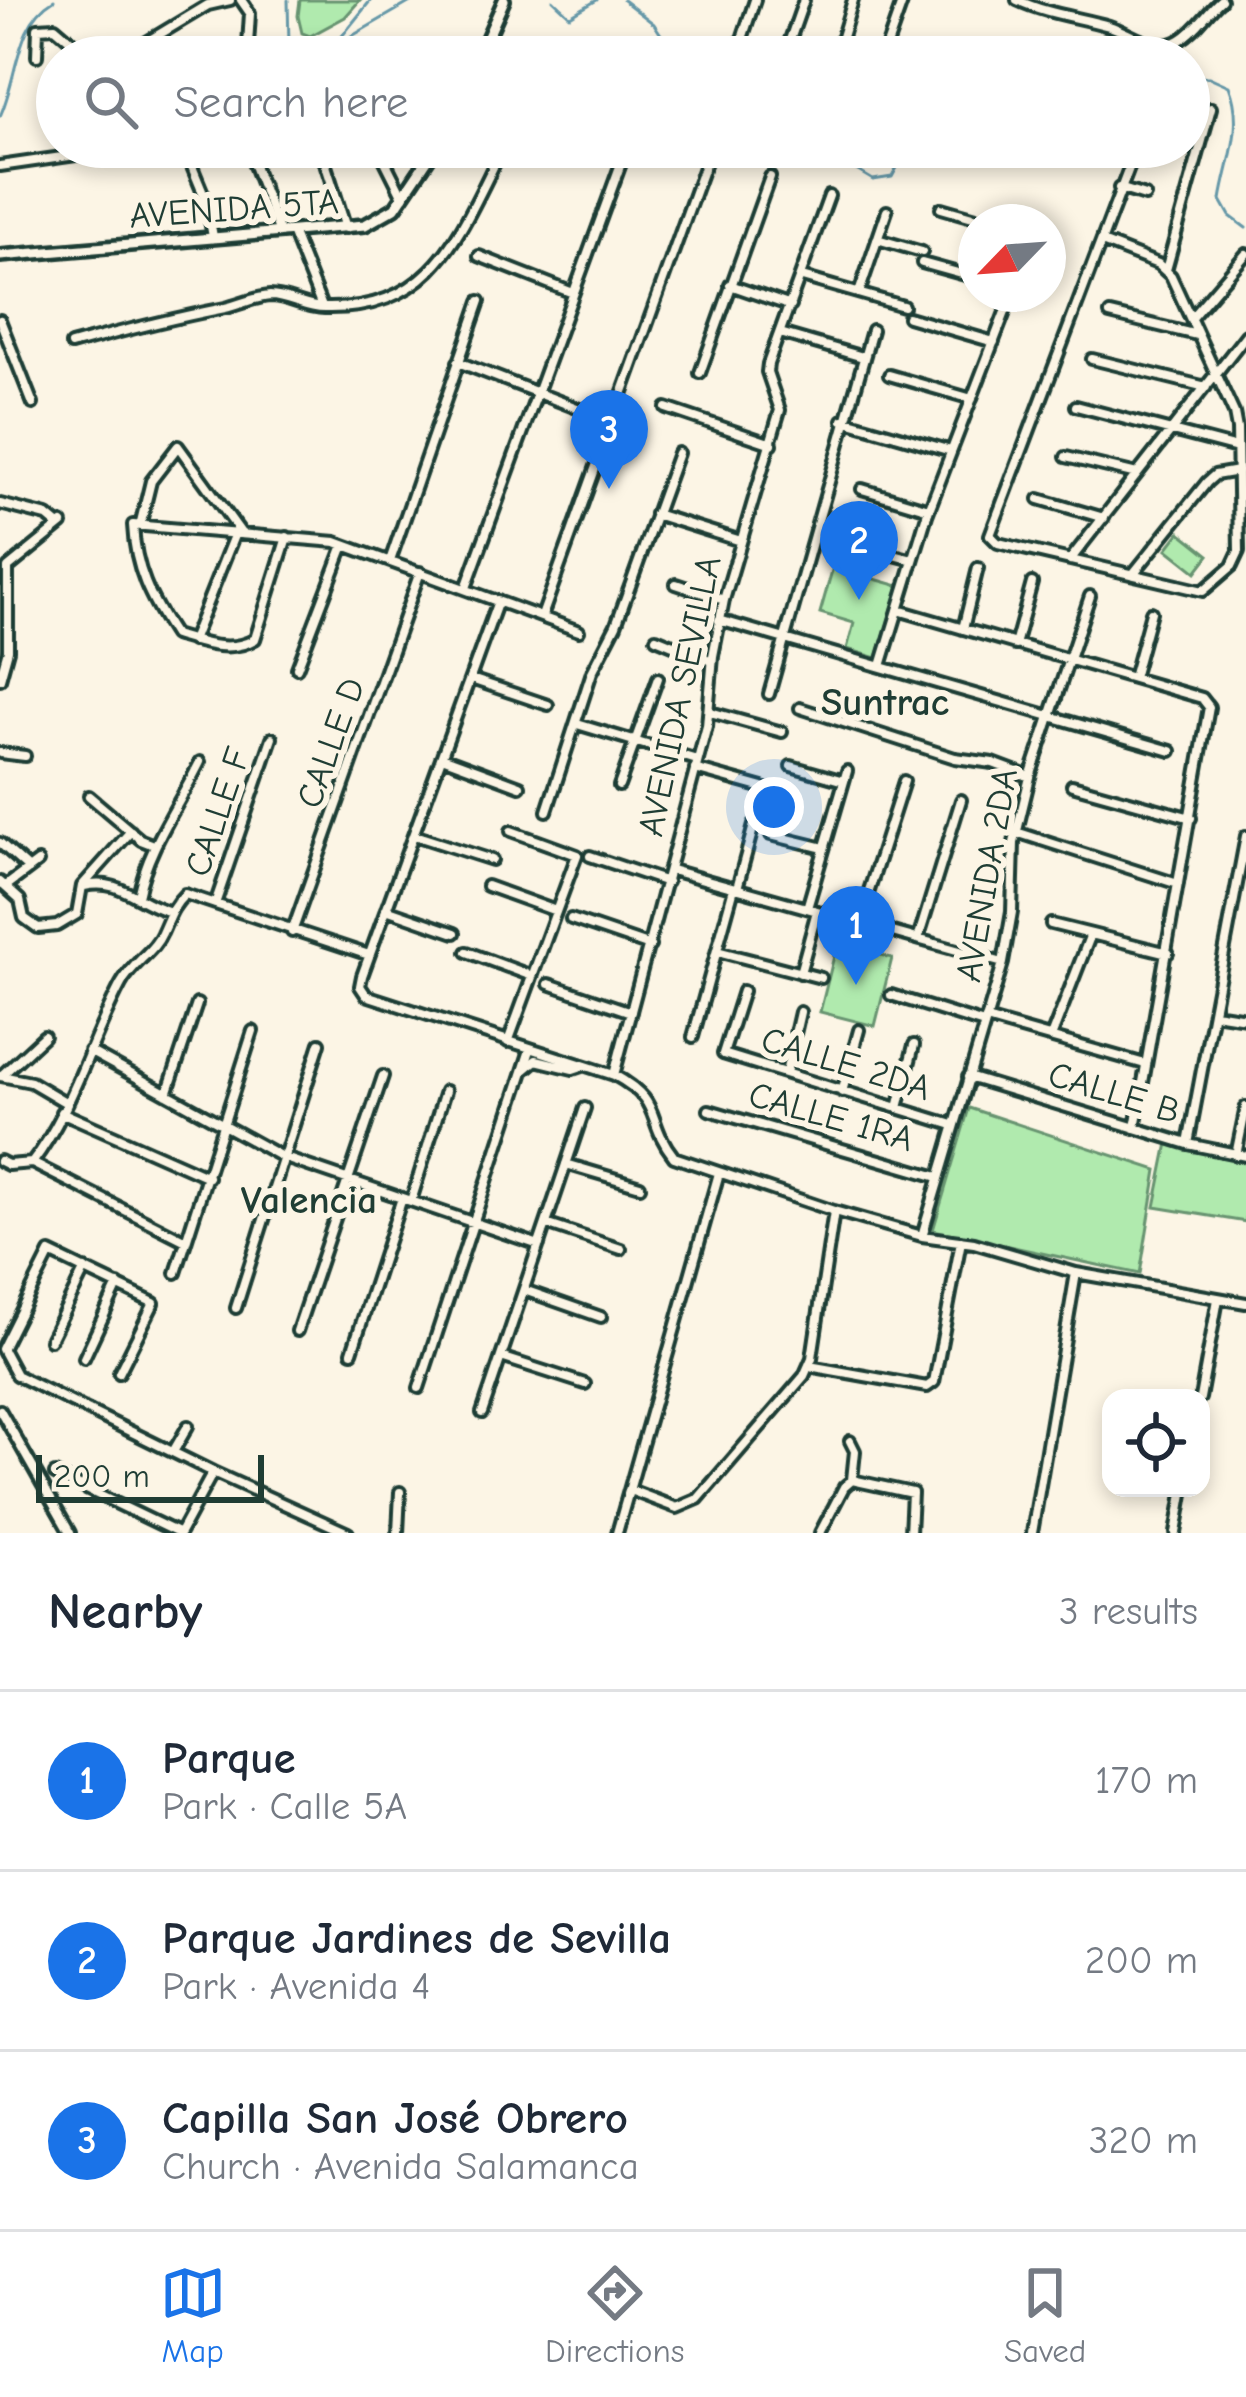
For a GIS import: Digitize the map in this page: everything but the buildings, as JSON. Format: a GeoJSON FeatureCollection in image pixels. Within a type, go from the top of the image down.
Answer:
{"type":"FeatureCollection","features":[{"type":"Feature","properties":{"kind":"street"},"geometry":{"type":"LineString","coordinates":[[157,36],[225,0]]}},
{"type":"Feature","properties":{"kind":"street"},"geometry":{"type":"LineString","coordinates":[[242,0],[250,13],[249,36]]}},
{"type":"Feature","properties":{"kind":"street"},"geometry":{"type":"LineString","coordinates":[[487,36],[504,0]]}},
{"type":"Feature","properties":{"kind":"street"},"geometry":{"type":"LineString","coordinates":[[743,36],[755,0]]}},
{"type":"Feature","properties":{"kind":"street"},"geometry":{"type":"LineString","coordinates":[[791,36],[804,0]]}},
{"type":"Feature","properties":{"kind":"street"},"geometry":{"type":"LineString","coordinates":[[842,36],[853,0]]}},
{"type":"Feature","properties":{"kind":"street"},"geometry":{"type":"LineString","coordinates":[[890,36],[903,0]]}},
{"type":"Feature","properties":{"kind":"street"},"geometry":{"type":"LineString","coordinates":[[1017,0],[1067,19],[1108,26],[1126,36]]}},
{"type":"Feature","properties":{"kind":"street"},"geometry":{"type":"LineString","coordinates":[[1183,36],[1221,0]]}},
{"type":"Feature","properties":{"kind":"street"},"geometry":{"type":"LineString","coordinates":[[38,36],[38,28],[56,27],[66,36]]}},
{"type":"Feature","properties":{"kind":"street"},"geometry":{"type":"LineString","coordinates":[[0,166],[36,161]]}},
{"type":"Feature","properties":{"kind":"street"},"geometry":{"type":"LineString","coordinates":[[193,168],[207,203],[213,237]]}},
{"type":"Feature","properties":{"kind":"street"},"geometry":{"type":"LineString","coordinates":[[255,168],[280,234]]}},
{"type":"Feature","properties":{"kind":"street"},"geometry":{"type":"LineString","coordinates":[[327,168],[346,229]]}},
{"type":"Feature","properties":{"kind":"street"},"geometry":{"type":"LineString","coordinates":[[388,168],[403,197]]}},
{"type":"Feature","properties":{"kind":"street","name":"AVENIDA 5TA"},"geometry":{"type":"LineString","coordinates":[[0,256],[346,229],[383,216],[422,168]]}},
{"type":"Feature","properties":{"kind":"street"},"geometry":{"type":"LineString","coordinates":[[71,345],[273,296],[323,308],[369,305],[426,278],[461,233],[493,168]]}},
{"type":"Feature","properties":{"kind":"street"},"geometry":{"type":"LineString","coordinates":[[466,588],[619,168]]}},
{"type":"Feature","properties":{"kind":"street"},"geometry":{"type":"LineString","coordinates":[[542,616],[703,168]]}},
{"type":"Feature","properties":{"kind":"street"},"geometry":{"type":"LineString","coordinates":[[1102,242],[1166,270],[1234,413],[1243,544],[1232,566],[1203,591],[998,543],[989,530],[1128,168]]}},
{"type":"Feature","properties":{"kind":"street"},"geometry":{"type":"LineString","coordinates":[[1166,270],[1192,168]]}},
{"type":"Feature","properties":{"kind":"street"},"geometry":{"type":"LineString","coordinates":[[700,374],[770,177]]}},
{"type":"Feature","properties":{"kind":"street"},"geometry":{"type":"LineString","coordinates":[[1119,188],[1144,196]]}},
{"type":"Feature","properties":{"kind":"street","name":"AVENIDA SEVILLA"},"geometry":{"type":"LineString","coordinates":[[614,1075],[710,712],[719,620],[780,410],[767,372],[830,196]]}},
{"type":"Feature","properties":{"kind":"street"},"geometry":{"type":"LineString","coordinates":[[941,208],[958,213]]}},
{"type":"Feature","properties":{"kind":"street"},"geometry":{"type":"LineString","coordinates":[[859,293],[887,212]]}},
{"type":"Feature","properties":{"kind":"street"},"geometry":{"type":"LineString","coordinates":[[293,234],[323,308]]}},
{"type":"Feature","properties":{"kind":"street"},"geometry":{"type":"LineString","coordinates":[[877,239],[958,271]]}},
{"type":"Feature","properties":{"kind":"street"},"geometry":{"type":"LineString","coordinates":[[1191,319],[1246,254]]}},
{"type":"Feature","properties":{"kind":"street"},"geometry":{"type":"LineString","coordinates":[[479,256],[573,293]]}},
{"type":"Feature","properties":{"kind":"street"},"geometry":{"type":"LineString","coordinates":[[802,278],[903,306]]}},
{"type":"Feature","properties":{"kind":"street"},"geometry":{"type":"LineString","coordinates":[[730,285],[791,306]]}},
{"type":"Feature","properties":{"kind":"street"},"geometry":{"type":"LineString","coordinates":[[390,561],[480,301]]}},
{"type":"Feature","properties":{"kind":"street"},"geometry":{"type":"LineString","coordinates":[[881,666],[929,509],[1005,312]]}},
{"type":"Feature","properties":{"kind":"street"},"geometry":{"type":"LineString","coordinates":[[1110,314],[1198,335]]}},
{"type":"Feature","properties":{"kind":"street"},"geometry":{"type":"LineString","coordinates":[[908,317],[994,342]]}},
{"type":"Feature","properties":{"kind":"street"},"geometry":{"type":"LineString","coordinates":[[0,320],[33,404]]}},
{"type":"Feature","properties":{"kind":"street"},"geometry":{"type":"LineString","coordinates":[[769,694],[872,330]]}},
{"type":"Feature","properties":{"kind":"street"},"geometry":{"type":"LineString","coordinates":[[780,333],[863,357]]}},
{"type":"Feature","properties":{"kind":"street"},"geometry":{"type":"LineString","coordinates":[[1070,560],[1246,335]]}},
{"type":"Feature","properties":{"kind":"street"},"geometry":{"type":"LineString","coordinates":[[1092,359],[1207,387]]}},
{"type":"Feature","properties":{"kind":"street"},"geometry":{"type":"LineString","coordinates":[[458,362],[613,422]]}},
{"type":"Feature","properties":{"kind":"street"},"geometry":{"type":"LineString","coordinates":[[890,375],[972,399]]}},
{"type":"Feature","properties":{"kind":"street"},"geometry":{"type":"LineString","coordinates":[[1076,406],[1238,445]]}},
{"type":"Feature","properties":{"kind":"street"},"geometry":{"type":"LineString","coordinates":[[666,408],[772,444]]}},
{"type":"Feature","properties":{"kind":"street"},"geometry":{"type":"LineString","coordinates":[[843,420],[952,451]]}},
{"type":"Feature","properties":{"kind":"street"},"geometry":{"type":"LineString","coordinates":[[1238,445],[1246,433]]}},
{"type":"Feature","properties":{"kind":"street"},"geometry":{"type":"LineString","coordinates":[[140,526],[151,481],[178,446],[238,533]]}},
{"type":"Feature","properties":{"kind":"street"},"geometry":{"type":"LineString","coordinates":[[547,811],[592,672],[616,625],[678,454]]}},
{"type":"Feature","properties":{"kind":"street"},"geometry":{"type":"LineString","coordinates":[[1066,457],[1137,474]]}},
{"type":"Feature","properties":{"kind":"street"},"geometry":{"type":"LineString","coordinates":[[1133,574],[1207,482],[1238,472]]}},
{"type":"Feature","properties":{"kind":"street"},"geometry":{"type":"LineString","coordinates":[[862,489],[929,509]]}},
{"type":"Feature","properties":{"kind":"street"},"geometry":{"type":"LineString","coordinates":[[1039,499],[1104,518]]}},
{"type":"Feature","properties":{"kind":"street"},"geometry":{"type":"LineString","coordinates":[[0,504],[46,516],[60,525],[8,568],[8,650],[0,679]]}},
{"type":"Feature","properties":{"kind":"street"},"geometry":{"type":"LineString","coordinates":[[656,514],[742,541]]}},
{"type":"Feature","properties":{"kind":"street"},"geometry":{"type":"LineString","coordinates":[[287,537],[255,639],[237,646],[174,635],[147,593],[134,556],[133,525],[287,537],[344,545],[578,631]]}},
{"type":"Feature","properties":{"kind":"street"},"geometry":{"type":"LineString","coordinates":[[192,640],[238,533]]}},
{"type":"Feature","properties":{"kind":"street"},"geometry":{"type":"LineString","coordinates":[[845,542],[913,560]]}},
{"type":"Feature","properties":{"kind":"street"},"geometry":{"type":"LineString","coordinates":[[297,668],[344,545]]}},
{"type":"Feature","properties":{"kind":"street"},"geometry":{"type":"LineString","coordinates":[[963,629],[978,568]]}},
{"type":"Feature","properties":{"kind":"street","name":"CALLE D"},"geometry":{"type":"LineString","coordinates":[[292,932],[420,572]]}},
{"type":"Feature","properties":{"kind":"street"},"geometry":{"type":"LineString","coordinates":[[1015,645],[1032,583]]}},
{"type":"Feature","properties":{"kind":"street"},"geometry":{"type":"LineString","coordinates":[[676,584],[724,600]]}},
{"type":"Feature","properties":{"kind":"street","name":"AVENIDA 2DA"},"geometry":{"type":"LineString","coordinates":[[922,1236],[1003,962],[1012,913],[1016,832],[1030,777],[1090,596]]}},
{"type":"Feature","properties":{"kind":"street"},"geometry":{"type":"LineString","coordinates":[[498,601],[369,956],[360,986],[366,995],[614,1075],[644,1093],[662,1142],[674,1157],[719,1173],[922,1236],[962,1240],[1076,1273],[1246,1303]]}},
{"type":"Feature","properties":{"kind":"street"},"geometry":{"type":"LineString","coordinates":[[898,610],[1202,698],[1210,707],[1136,1128]]}},
{"type":"Feature","properties":{"kind":"street"},"geometry":{"type":"LineString","coordinates":[[1133,679],[1151,612]]}},
{"type":"Feature","properties":{"kind":"street"},"geometry":{"type":"LineString","coordinates":[[719,620],[1171,752]]}},
{"type":"Feature","properties":{"kind":"street"},"geometry":{"type":"LineString","coordinates":[[656,638],[712,662]]}},
{"type":"Feature","properties":{"kind":"street"},"geometry":{"type":"LineString","coordinates":[[619,786],[658,678]]}},
{"type":"Feature","properties":{"kind":"street"},"geometry":{"type":"LineString","coordinates":[[471,679],[548,706]]}},
{"type":"Feature","properties":{"kind":"street"},"geometry":{"type":"LineString","coordinates":[[800,708],[1030,777]]}},
{"type":"Feature","properties":{"kind":"street"},"geometry":{"type":"LineString","coordinates":[[710,712],[782,732]]}},
{"type":"Feature","properties":{"kind":"street"},"geometry":{"type":"LineString","coordinates":[[577,724],[763,788]]}},
{"type":"Feature","properties":{"kind":"street","name":"CALLE F"},"geometry":{"type":"LineString","coordinates":[[215,904],[272,738]]}},
{"type":"Feature","properties":{"kind":"street"},"geometry":{"type":"LineString","coordinates":[[0,753],[25,756]]}},
{"type":"Feature","properties":{"kind":"street"},"geometry":{"type":"LineString","coordinates":[[442,757],[520,786]]}},
{"type":"Feature","properties":{"kind":"street"},"geometry":{"type":"LineString","coordinates":[[138,896],[144,864],[200,763]]}},
{"type":"Feature","properties":{"kind":"street"},"geometry":{"type":"LineString","coordinates":[[791,766],[844,782]]}},
{"type":"Feature","properties":{"kind":"street"},"geometry":{"type":"LineString","coordinates":[[800,973],[824,848],[847,771]]}},
{"type":"Feature","properties":{"kind":"street"},"geometry":{"type":"LineString","coordinates":[[846,948],[904,781]]}},
{"type":"Feature","properties":{"kind":"street"},"geometry":{"type":"LineString","coordinates":[[1072,785],[1191,818]]}},
{"type":"Feature","properties":{"kind":"street"},"geometry":{"type":"LineString","coordinates":[[89,796],[154,845]]}},
{"type":"Feature","properties":{"kind":"street"},"geometry":{"type":"LineString","coordinates":[[918,939],[961,800]]}},
{"type":"Feature","properties":{"kind":"street"},"geometry":{"type":"LineString","coordinates":[[693,1037],[754,825]]}},
{"type":"Feature","properties":{"kind":"street"},"geometry":{"type":"LineString","coordinates":[[38,862],[3,884],[20,900],[24,918],[38,928],[57,926],[77,914],[82,886],[131,831]]}},
{"type":"Feature","properties":{"kind":"street"},"geometry":{"type":"LineString","coordinates":[[508,1042],[577,855],[511,831]]}},
{"type":"Feature","properties":{"kind":"street"},"geometry":{"type":"LineString","coordinates":[[1016,832],[1178,884]]}},
{"type":"Feature","properties":{"kind":"street"},"geometry":{"type":"LineString","coordinates":[[414,835],[492,860]]}},
{"type":"Feature","properties":{"kind":"street"},"geometry":{"type":"LineString","coordinates":[[771,835],[824,848]]}},
{"type":"Feature","properties":{"kind":"street"},"geometry":{"type":"LineString","coordinates":[[1188,1144],[1246,836]]}},
{"type":"Feature","properties":{"kind":"street"},"geometry":{"type":"LineString","coordinates":[[0,843],[29,869]]}},
{"type":"Feature","properties":{"kind":"street"},"geometry":{"type":"LineString","coordinates":[[590,856],[667,882]]}},
{"type":"Feature","properties":{"kind":"street"},"geometry":{"type":"LineString","coordinates":[[670,870],[1003,962]]}},
{"type":"Feature","properties":{"kind":"street"},"geometry":{"type":"LineString","coordinates":[[82,886],[111,883],[168,911]]}},
{"type":"Feature","properties":{"kind":"street"},"geometry":{"type":"LineString","coordinates":[[487,886],[556,911]]}},
{"type":"Feature","properties":{"kind":"street"},"geometry":{"type":"LineString","coordinates":[[32,1163],[133,963],[153,947],[163,933],[168,911],[185,893],[369,956]]}},
{"type":"Feature","properties":{"kind":"street"},"geometry":{"type":"LineString","coordinates":[[386,909],[455,933]]}},
{"type":"Feature","properties":{"kind":"street"},"geometry":{"type":"LineString","coordinates":[[571,919],[650,946]]}},
{"type":"Feature","properties":{"kind":"street"},"geometry":{"type":"LineString","coordinates":[[1051,923],[1168,953]]}},
{"type":"Feature","properties":{"kind":"street"},"geometry":{"type":"LineString","coordinates":[[1051,1037],[1091,934]]}},
{"type":"Feature","properties":{"kind":"street"},"geometry":{"type":"LineString","coordinates":[[717,951],[821,978]]}},
{"type":"Feature","properties":{"kind":"street"},"geometry":{"type":"LineString","coordinates":[[467,952],[532,976]]}},
{"type":"Feature","properties":{"kind":"street"},"geometry":{"type":"LineString","coordinates":[[549,984],[632,1012]]}},
{"type":"Feature","properties":{"kind":"street","name":"CALLE 2DA"},"geometry":{"type":"LineString","coordinates":[[743,991],[724,1054],[953,1125]]}},
{"type":"Feature","properties":{"kind":"street"},"geometry":{"type":"LineString","coordinates":[[891,995],[1145,1064]]}},
{"type":"Feature","properties":{"kind":"street"},"geometry":{"type":"LineString","coordinates":[[167,1094],[196,1004]]}},
{"type":"Feature","properties":{"kind":"street"},"geometry":{"type":"LineString","coordinates":[[786,1073],[800,1012]]}},
{"type":"Feature","properties":{"kind":"street"},"geometry":{"type":"LineString","coordinates":[[1214,1013],[1246,1018]]}},
{"type":"Feature","properties":{"kind":"street"},"geometry":{"type":"LineString","coordinates":[[842,1092],[859,1030]]}},
{"type":"Feature","properties":{"kind":"street"},"geometry":{"type":"LineString","coordinates":[[176,1273],[254,1031]]}},
{"type":"Feature","properties":{"kind":"street"},"geometry":{"type":"LineString","coordinates":[[1,1077],[44,1036]]}},
{"type":"Feature","properties":{"kind":"street"},"geometry":{"type":"LineString","coordinates":[[236,1308],[320,1043]]}},
{"type":"Feature","properties":{"kind":"street"},"geometry":{"type":"LineString","coordinates":[[898,1108],[914,1045]]}},
{"type":"Feature","properties":{"kind":"street"},"geometry":{"type":"LineString","coordinates":[[419,1388],[530,1049]]}},
{"type":"Feature","properties":{"kind":"street"},"geometry":{"type":"LineString","coordinates":[[89,1051],[282,1157],[539,1245]]}},
{"type":"Feature","properties":{"kind":"street"},"geometry":{"type":"LineString","coordinates":[[523,1071],[540,1060],[573,1069],[584,1066]]}},
{"type":"Feature","properties":{"kind":"street"},"geometry":{"type":"LineString","coordinates":[[297,1331],[383,1076]]}},
{"type":"Feature","properties":{"kind":"street"},"geometry":{"type":"LineString","coordinates":[[1,1077],[31,1082],[63,1107],[208,1177]]}},
{"type":"Feature","properties":{"kind":"street","name":"CALLE B"},"geometry":{"type":"LineString","coordinates":[[968,1077],[1188,1144],[1241,1155]]}},
{"type":"Feature","properties":{"kind":"street"},"geometry":{"type":"LineString","coordinates":[[352,1352],[445,1091]]}},
{"type":"Feature","properties":{"kind":"street"},"geometry":{"type":"LineString","coordinates":[[482,1414],[585,1108]]}},
{"type":"Feature","properties":{"kind":"street"},"geometry":{"type":"LineString","coordinates":[[1241,1155],[1246,1108]]}},
{"type":"Feature","properties":{"kind":"street","name":"CALLE 1RA"},"geometry":{"type":"LineString","coordinates":[[709,1110],[938,1177]]}},
{"type":"Feature","properties":{"kind":"street"},"geometry":{"type":"LineString","coordinates":[[0,1161],[32,1163],[186,1241]]}},
{"type":"Feature","properties":{"kind":"street"},"geometry":{"type":"LineString","coordinates":[[566,1164],[640,1186]]}},
{"type":"Feature","properties":{"kind":"street"},"geometry":{"type":"LineString","coordinates":[[617,1533],[719,1173]]}},
{"type":"Feature","properties":{"kind":"street"},"geometry":{"type":"LineString","coordinates":[[630,1490],[677,1508],[698,1499],[809,1366],[834,1211]]}},
{"type":"Feature","properties":{"kind":"street"},"geometry":{"type":"LineString","coordinates":[[546,1223],[621,1249]]}},
{"type":"Feature","properties":{"kind":"street"},"geometry":{"type":"LineString","coordinates":[[809,1366],[927,1387],[934,1382],[962,1240]]}},
{"type":"Feature","properties":{"kind":"street"},"geometry":{"type":"LineString","coordinates":[[119,1373],[154,1303],[53,1253],[47,1256],[2,1349],[16,1375],[348,1533]]}},
{"type":"Feature","properties":{"kind":"street"},"geometry":{"type":"LineString","coordinates":[[50,1340],[85,1269]]}},
{"type":"Feature","properties":{"kind":"street"},"geometry":{"type":"LineString","coordinates":[[1032,1533],[1076,1273]]}},
{"type":"Feature","properties":{"kind":"street"},"geometry":{"type":"LineString","coordinates":[[84,1358],[118,1286]]}},
{"type":"Feature","properties":{"kind":"street"},"geometry":{"type":"LineString","coordinates":[[524,1290],[601,1317]]}},
{"type":"Feature","properties":{"kind":"street"},"geometry":{"type":"LineString","coordinates":[[1202,1389],[1218,1298]]}},
{"type":"Feature","properties":{"kind":"street"},"geometry":{"type":"LineString","coordinates":[[501,1357],[585,1384]]}},
{"type":"Feature","properties":{"kind":"street"},"geometry":{"type":"LineString","coordinates":[[0,1409],[70,1533]]}},
{"type":"Feature","properties":{"kind":"street"},"geometry":{"type":"LineString","coordinates":[[173,1452],[188,1426]]}},
{"type":"Feature","properties":{"kind":"street"},"geometry":{"type":"LineString","coordinates":[[820,1533],[852,1480],[855,1451],[850,1441]]}},
{"type":"Feature","properties":{"kind":"street"},"geometry":{"type":"LineString","coordinates":[[55,1474],[179,1533],[213,1472]]}},
{"type":"Feature","properties":{"kind":"street"},"geometry":{"type":"LineString","coordinates":[[852,1480],[912,1493],[910,1533]]}},
{"type":"Feature","properties":{"kind":"street"},"geometry":{"type":"LineString","coordinates":[[398,1533],[400,1492]]}},
{"type":"Feature","properties":{"kind":"street"},"geometry":{"type":"LineString","coordinates":[[1176,1533],[1182,1497]]}},
{"type":"Feature","properties":{"kind":"green space"},"geometry":{"type":"Polygon","coordinates":[[[300,0],[360,0],[345,17],[310,36],[302,33],[300,0]]]}},
{"type":"Feature","properties":{"kind":"green space"},"geometry":{"type":"Polygon","coordinates":[[[1180,532],[1209,555],[1196,572],[1167,549],[1180,532]]]}},
{"type":"Feature","properties":{"kind":"green space"},"geometry":{"type":"Polygon","coordinates":[[[833,567],[899,586],[877,658],[847,649],[854,623],[820,613],[833,567]]]}},
{"type":"Feature","properties":{"kind":"green space"},"geometry":{"type":"Polygon","coordinates":[[[837,944],[892,958],[875,1026],[820,1012],[837,944]]]}},
{"type":"Feature","properties":{"kind":"green space"},"geometry":{"type":"Polygon","coordinates":[[[969,1108],[1157,1170],[1140,1274],[933,1230],[969,1108]]]}},
{"type":"Feature","properties":{"kind":"green space"},"geometry":{"type":"Polygon","coordinates":[[[1168,1143],[1246,1157],[1246,1222],[1155,1207],[1168,1143]]]}},
{"type":"Feature","properties":{"kind":"waterway"},"geometry":{"type":"LineString","coordinates":[[0,116],[25,37],[41,10],[54,0]]}},
{"type":"Feature","properties":{"kind":"waterway"},"geometry":{"type":"LineString","coordinates":[[288,0],[289,36]]}},
{"type":"Feature","properties":{"kind":"waterway"},"geometry":{"type":"LineString","coordinates":[[342,36],[371,0]]}},
{"type":"Feature","properties":{"kind":"waterway"},"geometry":{"type":"LineString","coordinates":[[352,36],[414,0]]}},
{"type":"Feature","properties":{"kind":"waterway"},"geometry":{"type":"LineString","coordinates":[[553,0],[570,16],[597,0]]}},
{"type":"Feature","properties":{"kind":"waterway"},"geometry":{"type":"LineString","coordinates":[[623,0],[662,36]]}},
{"type":"Feature","properties":{"kind":"waterway"},"geometry":{"type":"LineString","coordinates":[[1210,77],[1229,86],[1235,115],[1221,200],[1230,216],[1246,228]]}},
{"type":"Feature","properties":{"kind":"waterway"},"geometry":{"type":"LineString","coordinates":[[853,168],[873,180],[892,177],[897,168]]}},
{"type":"Feature","properties":{"kind":"place","name":"Capilla San José Obrero"},"geometry":{"type":"Point","coordinates":[609,489]}},
{"type":"Feature","properties":{"kind":"place","name":"Parque Jardines de Sevilla"},"geometry":{"type":"Point","coordinates":[859,600]}},
{"type":"Feature","properties":{"kind":"place","name":"Parque"},"geometry":{"type":"Point","coordinates":[856,985]}},
{"type":"Feature","properties":{"kind":"district","name":"Suntrac"},"geometry":{"type":"Point","coordinates":[885,702]}},
{"type":"Feature","properties":{"kind":"district","name":"Valencia"},"geometry":{"type":"Point","coordinates":[309,1200]}}]}
